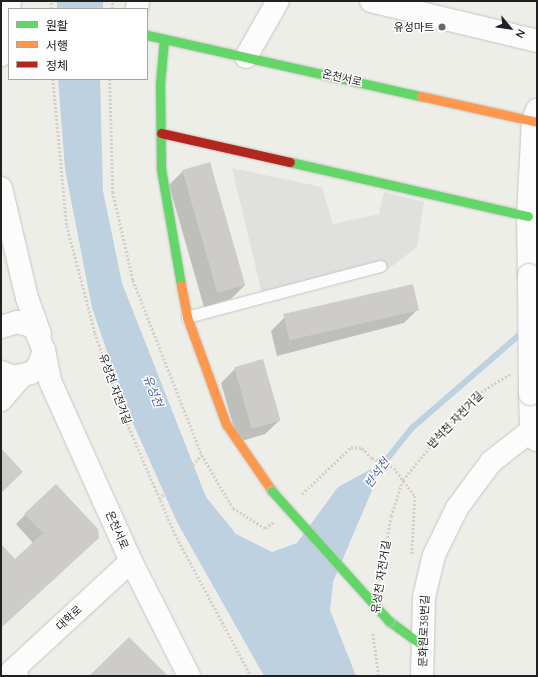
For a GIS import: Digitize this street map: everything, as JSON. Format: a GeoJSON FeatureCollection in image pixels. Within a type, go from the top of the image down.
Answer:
{"type":"FeatureCollection","features":[{"type":"Feature","properties":{"kind":"street"},"geometry":{"type":"LineString","coordinates":[[246,57],[278,1]]}},
{"type":"Feature","properties":{"kind":"street"},"geometry":{"type":"LineString","coordinates":[[371,1],[434,8],[537,41]]}},
{"type":"Feature","properties":{"kind":"street"},"geometry":{"type":"LineString","coordinates":[[1,55],[8,5]]}},
{"type":"Feature","properties":{"kind":"street","name":"온천서로"},"geometry":{"type":"LineString","coordinates":[[148,35],[536,118]]}},
{"type":"Feature","properties":{"kind":"street"},"geometry":{"type":"LineString","coordinates":[[164,39],[160,170],[187,317],[226,424],[272,491],[389,621],[422,645]]}},
{"type":"Feature","properties":{"kind":"street"},"geometry":{"type":"LineString","coordinates":[[535,433],[530,394],[528,216],[536,118]]}},
{"type":"Feature","properties":{"kind":"street"},"geometry":{"type":"LineString","coordinates":[[160,133],[528,216]]}},
{"type":"Feature","properties":{"kind":"street","name":"온천서로"},"geometry":{"type":"LineString","coordinates":[[1,188],[27,298],[42,342],[34,377],[131,561],[188,676]]}},
{"type":"Feature","properties":{"kind":"street"},"geometry":{"type":"LineString","coordinates":[[1,327],[9,323],[26,323],[42,342]]}},
{"type":"Feature","properties":{"kind":"street"},"geometry":{"type":"LineString","coordinates":[[1,372],[34,377]]}},
{"type":"Feature","properties":{"kind":"street"},"geometry":{"type":"LineString","coordinates":[[1,400],[34,377]]}},
{"type":"Feature","properties":{"kind":"street","name":"문화원로38번길"},"geometry":{"type":"LineString","coordinates":[[422,676],[424,597],[434,555],[457,508],[491,462],[535,433]]}},
{"type":"Feature","properties":{"kind":"street","name":"대학로"},"geometry":{"type":"LineString","coordinates":[[17,676],[12,671],[131,561]]}},
{"type":"Feature","properties":{"kind":"lane"},"geometry":{"type":"LineString","coordinates":[[187,317],[380,266]]}},
{"type":"Feature","properties":{"kind":"path","name":"유성천 자전거길"},"geometry":{"type":"LineString","coordinates":[[53,80],[59,168],[79,280],[124,416],[161,498],[251,676]]}},
{"type":"Feature","properties":{"kind":"path"},"geometry":{"type":"LineString","coordinates":[[110,80],[113,192],[133,280],[202,455],[161,498]]}},
{"type":"Feature","properties":{"kind":"path","name":"반석천 자전거길"},"geometry":{"type":"LineString","coordinates":[[403,480],[445,428],[482,392],[516,369]]}},
{"type":"Feature","properties":{"kind":"path"},"geometry":{"type":"LineString","coordinates":[[372,458],[394,468],[403,480]]}},
{"type":"Feature","properties":{"kind":"path","name":"유성천 자전거길"},"geometry":{"type":"LineString","coordinates":[[378,587],[390,516],[403,480]]}},
{"type":"Feature","properties":{"kind":"path"},"geometry":{"type":"LineString","coordinates":[[373,631],[379,676]]}},
{"type":"Feature","properties":{"kind":"shaded area"},"geometry":{"type":"Polygon","coordinates":[[[232,168],[322,187],[333,224],[379,214],[384,192],[424,202],[417,247],[387,270],[264,302],[232,168]]]}},
{"type":"Feature","properties":{"kind":"water"},"geometry":{"type":"Polygon","coordinates":[[[57,1],[103,1],[103,8],[57,8],[57,1]]]}},
{"type":"Feature","properties":{"kind":"water","name":"유성천"},"geometry":{"type":"Polygon","coordinates":[[[58,80],[100,80],[103,191],[122,283],[206,497],[236,534],[272,552],[297,543],[338,487],[384,462],[333,582],[330,610],[356,676],[264,676],[177,522],[128,412],[92,308],[65,169],[58,80]]]}},
{"type":"Feature","properties":{"kind":"building"},"geometry":{"type":"Polygon","coordinates":[[[210,162],[245,285],[217,293],[182,170],[210,162]]]}},
{"type":"Feature","properties":{"kind":"building"},"geometry":{"type":"Polygon","coordinates":[[[413,284],[419,310],[289,340],[283,314],[413,284]]]}},
{"type":"Feature","properties":{"kind":"building"},"geometry":{"type":"Polygon","coordinates":[[[263,359],[281,421],[252,429],[234,367],[263,359]]]}},
{"type":"Feature","properties":{"kind":"building"},"geometry":{"type":"Polygon","coordinates":[[[1,448],[23,472],[1,493],[1,448]]]}},
{"type":"Feature","properties":{"kind":"building"},"geometry":{"type":"Polygon","coordinates":[[[56,484],[98,529],[99,538],[1,628],[1,544],[15,559],[43,533],[24,514],[56,484]]]}},
{"type":"Feature","properties":{"kind":"building"},"geometry":{"type":"Polygon","coordinates":[[[129,637],[168,676],[89,676],[129,637]]]}},
{"type":"Feature","properties":{"kind":"waterway","name":"반석천"},"geometry":{"type":"LineString","coordinates":[[380,468],[412,428],[524,331]]}},
{"type":"Feature","properties":{"kind":"traffic: fast"},"geometry":{"type":"LineString","coordinates":[[148,35],[421,96]]}},
{"type":"Feature","properties":{"kind":"traffic: fast"},"geometry":{"type":"LineString","coordinates":[[164,39],[160,84],[161,169],[181,285]]}},
{"type":"Feature","properties":{"kind":"traffic: fast"},"geometry":{"type":"LineString","coordinates":[[290,162],[528,216]]}},
{"type":"Feature","properties":{"kind":"traffic: fast"},"geometry":{"type":"LineString","coordinates":[[272,491],[389,621]]}},
{"type":"Feature","properties":{"kind":"traffic: fast"},"geometry":{"type":"LineString","coordinates":[[389,621],[422,645]]}},
{"type":"Feature","properties":{"kind":"traffic: slow"},"geometry":{"type":"LineString","coordinates":[[421,96],[537,122]]}},
{"type":"Feature","properties":{"kind":"traffic: slow"},"geometry":{"type":"LineString","coordinates":[[181,285],[187,317],[226,424],[272,491]]}},
{"type":"Feature","properties":{"kind":"traffic: jam"},"geometry":{"type":"LineString","coordinates":[[161,133],[290,162]]}},
{"type":"Feature","properties":{"kind":"place","name":"유성마트"},"geometry":{"type":"Point","coordinates":[442,27]}}]}
